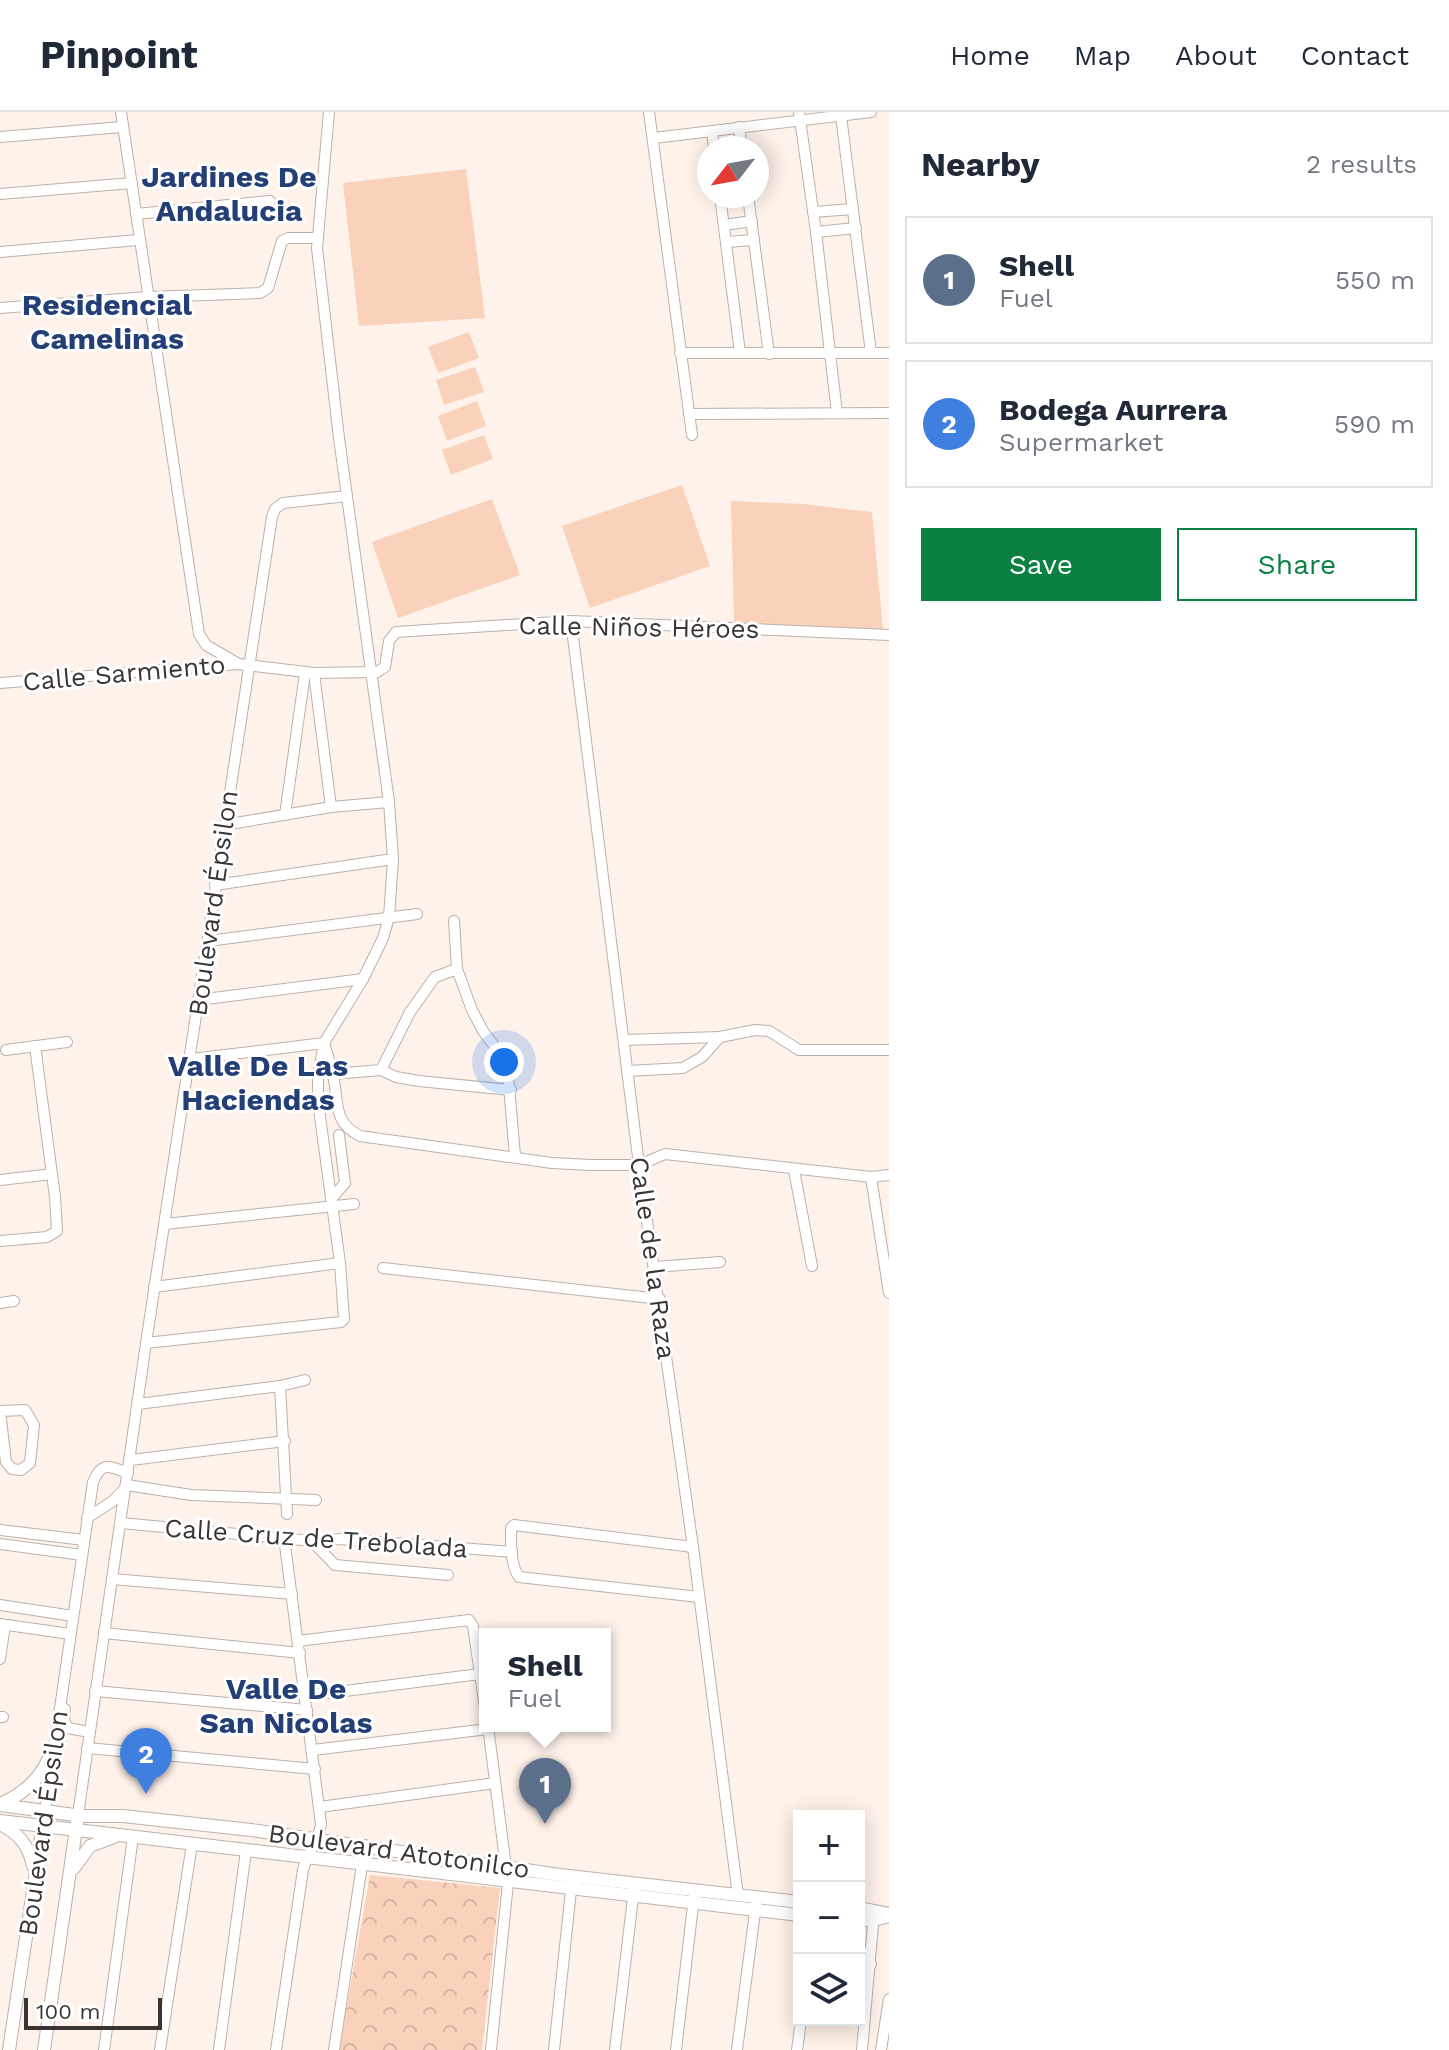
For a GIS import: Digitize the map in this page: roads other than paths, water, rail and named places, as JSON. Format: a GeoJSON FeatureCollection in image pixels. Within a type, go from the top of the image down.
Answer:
{"type":"FeatureCollection","features":[{"type":"Feature","properties":{"kind":"street"},"geometry":{"type":"LineString","coordinates":[[121,112],[199,634],[206,645],[243,664],[310,673],[372,672]]}},
{"type":"Feature","properties":{"kind":"street"},"geometry":{"type":"LineString","coordinates":[[146,1343],[341,1322],[344,1319],[340,1263],[318,1102],[318,1076],[324,1043],[363,979],[383,938],[389,917],[393,859],[389,802],[316,238],[329,112]]}},
{"type":"Feature","properties":{"kind":"street"},"geometry":{"type":"LineString","coordinates":[[649,112],[692,435]]}},
{"type":"Feature","properties":{"kind":"street"},"geometry":{"type":"LineString","coordinates":[[654,138],[799,117],[871,112]]}},
{"type":"Feature","properties":{"kind":"street"},"geometry":{"type":"LineString","coordinates":[[841,116],[871,353]]}},
{"type":"Feature","properties":{"kind":"street"},"geometry":{"type":"LineString","coordinates":[[799,117],[837,413]]}},
{"type":"Feature","properties":{"kind":"street"},"geometry":{"type":"LineString","coordinates":[[0,137],[122,127]]}},
{"type":"Feature","properties":{"kind":"street"},"geometry":{"type":"LineString","coordinates":[[739,127],[740,136]]}},
{"type":"Feature","properties":{"kind":"street"},"geometry":{"type":"LineString","coordinates":[[712,131],[713,136]]}},
{"type":"Feature","properties":{"kind":"street"},"geometry":{"type":"LineString","coordinates":[[0,194],[132,183]]}},
{"type":"Feature","properties":{"kind":"street"},"geometry":{"type":"LineString","coordinates":[[136,214],[270,201]]}},
{"type":"Feature","properties":{"kind":"street"},"geometry":{"type":"LineString","coordinates":[[722,208],[740,353]]}},
{"type":"Feature","properties":{"kind":"street"},"geometry":{"type":"LineString","coordinates":[[750,208],[769,354]]}},
{"type":"Feature","properties":{"kind":"street"},"geometry":{"type":"LineString","coordinates":[[813,212],[853,209]]}},
{"type":"Feature","properties":{"kind":"street"},"geometry":{"type":"LineString","coordinates":[[724,225],[752,221]]}},
{"type":"Feature","properties":{"kind":"street"},"geometry":{"type":"LineString","coordinates":[[816,232],[856,228]]}},
{"type":"Feature","properties":{"kind":"street"},"geometry":{"type":"LineString","coordinates":[[0,308],[263,292],[268,288],[282,241],[288,238],[316,238]]}},
{"type":"Feature","properties":{"kind":"street"},"geometry":{"type":"LineString","coordinates":[[0,252],[138,240]]}},
{"type":"Feature","properties":{"kind":"street"},"geometry":{"type":"LineString","coordinates":[[726,242],[754,240]]}},
{"type":"Feature","properties":{"kind":"street"},"geometry":{"type":"LineString","coordinates":[[680,353],[889,353]]}},
{"type":"Feature","properties":{"kind":"street"},"geometry":{"type":"LineString","coordinates":[[689,414],[889,413]]}},
{"type":"Feature","properties":{"kind":"street","name":"Boulevard Épsilon"},"geometry":{"type":"LineString","coordinates":[[44,2050],[154,1287],[208,941],[243,664],[275,509],[283,503],[347,496]]}},
{"type":"Feature","properties":{"kind":"street","name":"Calle Niños Héroes"},"geometry":{"type":"LineString","coordinates":[[372,672],[382,671],[385,667],[389,641],[396,632],[571,621],[889,635]]}},
{"type":"Feature","properties":{"kind":"street","name":"Calle de la Raza"},"geometry":{"type":"LineString","coordinates":[[571,621],[639,1165],[660,1299],[738,1896]]}},
{"type":"Feature","properties":{"kind":"street","name":"Calle Sarmiento"},"geometry":{"type":"LineString","coordinates":[[0,683],[243,664]]}},
{"type":"Feature","properties":{"kind":"street"},"geometry":{"type":"LineString","coordinates":[[310,673],[331,807]]}},
{"type":"Feature","properties":{"kind":"street"},"geometry":{"type":"LineString","coordinates":[[285,815],[310,673]]}},
{"type":"Feature","properties":{"kind":"street"},"geometry":{"type":"LineString","coordinates":[[224,825],[331,807],[389,802]]}},
{"type":"Feature","properties":{"kind":"street"},"geometry":{"type":"LineString","coordinates":[[215,885],[393,859]]}},
{"type":"Feature","properties":{"kind":"street"},"geometry":{"type":"LineString","coordinates":[[208,941],[417,914]]}},
{"type":"Feature","properties":{"kind":"street"},"geometry":{"type":"LineString","coordinates":[[454,921],[457,969],[477,1021],[507,1063],[515,1156]]}},
{"type":"Feature","properties":{"kind":"street"},"geometry":{"type":"LineString","coordinates":[[381,1070],[410,1012],[435,977],[457,969]]}},
{"type":"Feature","properties":{"kind":"street"},"geometry":{"type":"LineString","coordinates":[[198,1000],[363,979]]}},
{"type":"Feature","properties":{"kind":"street"},"geometry":{"type":"LineString","coordinates":[[624,1040],[720,1037],[737,1032],[769,1031],[799,1050],[889,1050]]}},
{"type":"Feature","properties":{"kind":"street"},"geometry":{"type":"LineString","coordinates":[[627,1071],[690,1065],[720,1037]]}},
{"type":"Feature","properties":{"kind":"street"},"geometry":{"type":"LineString","coordinates":[[6,1050],[67,1042]]}},
{"type":"Feature","properties":{"kind":"street"},"geometry":{"type":"LineString","coordinates":[[191,1059],[324,1043]]}},
{"type":"Feature","properties":{"kind":"street"},"geometry":{"type":"LineString","coordinates":[[324,1043],[344,1132],[345,1183],[332,1202]]}},
{"type":"Feature","properties":{"kind":"street"},"geometry":{"type":"LineString","coordinates":[[0,1241],[47,1237],[55,1234],[58,1226],[35,1046]]}},
{"type":"Feature","properties":{"kind":"street"},"geometry":{"type":"LineString","coordinates":[[333,1074],[381,1070],[396,1077],[419,1081],[511,1090]]}},
{"type":"Feature","properties":{"kind":"street"},"geometry":{"type":"LineString","coordinates":[[325,1142],[344,1132],[552,1163],[639,1165],[665,1154],[794,1170],[871,1177],[889,1175]]}},
{"type":"Feature","properties":{"kind":"street"},"geometry":{"type":"LineString","coordinates":[[794,1170],[812,1266]]}},
{"type":"Feature","properties":{"kind":"street"},"geometry":{"type":"LineString","coordinates":[[0,1180],[52,1174]]}},
{"type":"Feature","properties":{"kind":"street"},"geometry":{"type":"LineString","coordinates":[[871,1177],[889,1293]]}},
{"type":"Feature","properties":{"kind":"street"},"geometry":{"type":"LineString","coordinates":[[165,1224],[332,1202],[354,1204]]}},
{"type":"Feature","properties":{"kind":"street"},"geometry":{"type":"LineString","coordinates":[[655,1267],[720,1262]]}},
{"type":"Feature","properties":{"kind":"street"},"geometry":{"type":"LineString","coordinates":[[154,1287],[340,1263]]}},
{"type":"Feature","properties":{"kind":"street"},"geometry":{"type":"LineString","coordinates":[[383,1268],[660,1299]]}},
{"type":"Feature","properties":{"kind":"street"},"geometry":{"type":"LineString","coordinates":[[0,1303],[14,1301]]}},
{"type":"Feature","properties":{"kind":"street"},"geometry":{"type":"LineString","coordinates":[[138,1404],[305,1380]]}},
{"type":"Feature","properties":{"kind":"street"},"geometry":{"type":"LineString","coordinates":[[280,1386],[287,1514]]}},
{"type":"Feature","properties":{"kind":"street"},"geometry":{"type":"LineString","coordinates":[[25,1410],[33,1421],[30,1463],[21,1470],[12,1469],[6,1462],[0,1411],[25,1410]]}},
{"type":"Feature","properties":{"kind":"street"},"geometry":{"type":"LineString","coordinates":[[131,1460],[285,1441]]}},
{"type":"Feature","properties":{"kind":"street","name":"Boulevard Épsilon"},"geometry":{"type":"LineString","coordinates":[[9,2050],[93,1482],[99,1470],[108,1467],[128,1473]]}},
{"type":"Feature","properties":{"kind":"street"},"geometry":{"type":"LineString","coordinates":[[87,1518],[113,1501],[127,1485],[163,1492],[316,1500]]}},
{"type":"Feature","properties":{"kind":"street","name":"Calle Cruz de Trebolada"},"geometry":{"type":"LineString","coordinates":[[121,1523],[312,1541],[340,1539],[512,1552]]}},
{"type":"Feature","properties":{"kind":"street"},"geometry":{"type":"LineString","coordinates":[[693,1547],[514,1525],[511,1528],[515,1572],[519,1577],[699,1597]]}},
{"type":"Feature","properties":{"kind":"street"},"geometry":{"type":"LineString","coordinates":[[0,1530],[84,1540]]}},
{"type":"Feature","properties":{"kind":"street"},"geometry":{"type":"LineString","coordinates":[[276,2050],[306,1858],[321,1824],[284,1537]]}},
{"type":"Feature","properties":{"kind":"street"},"geometry":{"type":"LineString","coordinates":[[312,1541],[335,1565],[448,1575]]}},
{"type":"Feature","properties":{"kind":"street"},"geometry":{"type":"LineString","coordinates":[[0,1544],[82,1555]]}},
{"type":"Feature","properties":{"kind":"street"},"geometry":{"type":"LineString","coordinates":[[112,1579],[292,1594]]}},
{"type":"Feature","properties":{"kind":"street"},"geometry":{"type":"LineString","coordinates":[[0,1605],[73,1616]]}},
{"type":"Feature","properties":{"kind":"street"},"geometry":{"type":"LineString","coordinates":[[298,1641],[465,1619],[473,1626],[479,1667]]}},
{"type":"Feature","properties":{"kind":"street"},"geometry":{"type":"LineString","coordinates":[[0,1659],[3,1625],[70,1639]]}},
{"type":"Feature","properties":{"kind":"street"},"geometry":{"type":"LineString","coordinates":[[104,1633],[300,1653]]}},
{"type":"Feature","properties":{"kind":"street","name":"Boulevard Épsilon"},"geometry":{"type":"LineString","coordinates":[[70,1639],[72,1661],[64,1721],[72,1730],[89,1732]]}},
{"type":"Feature","properties":{"kind":"street"},"geometry":{"type":"LineString","coordinates":[[305,1696],[479,1674]]}},
{"type":"Feature","properties":{"kind":"street"},"geometry":{"type":"LineString","coordinates":[[95,1691],[307,1710]]}},
{"type":"Feature","properties":{"kind":"street"},"geometry":{"type":"LineString","coordinates":[[313,1750],[479,1729]]}},
{"type":"Feature","properties":{"kind":"street"},"geometry":{"type":"LineString","coordinates":[[489,1732],[508,1883],[491,2050]]}},
{"type":"Feature","properties":{"kind":"street"},"geometry":{"type":"LineString","coordinates":[[0,1805],[35,1782],[48,1764],[53,1748]]}},
{"type":"Feature","properties":{"kind":"street"},"geometry":{"type":"LineString","coordinates":[[87,1748],[315,1769]]}},
{"type":"Feature","properties":{"kind":"street"},"geometry":{"type":"LineString","coordinates":[[320,1807],[495,1783]]}},
{"type":"Feature","properties":{"kind":"street","name":"Boulevard Atotonilco"},"geometry":{"type":"LineString","coordinates":[[0,1805],[78,1815],[123,1816],[365,1845],[505,1867],[572,1883]]}},
{"type":"Feature","properties":{"kind":"street"},"geometry":{"type":"LineString","coordinates":[[0,1822],[24,1842],[35,1874]]}},
{"type":"Feature","properties":{"kind":"street","name":"Boulevard Atotonilco"},"geometry":{"type":"LineString","coordinates":[[0,1822],[508,1883],[572,1883],[634,1889],[756,1905],[793,1914]]}},
{"type":"Feature","properties":{"kind":"street"},"geometry":{"type":"LineString","coordinates":[[70,1874],[90,1846],[104,1839],[128,1836],[104,2050]]}},
{"type":"Feature","properties":{"kind":"street"},"geometry":{"type":"LineString","coordinates":[[160,2050],[192,1844]]}},
{"type":"Feature","properties":{"kind":"street"},"geometry":{"type":"LineString","coordinates":[[334,2050],[365,1845]]}},
{"type":"Feature","properties":{"kind":"street"},"geometry":{"type":"LineString","coordinates":[[219,2050],[246,1851]]}},
{"type":"Feature","properties":{"kind":"street"},"geometry":{"type":"LineString","coordinates":[[554,2050],[572,1883]]}},
{"type":"Feature","properties":{"kind":"street"},"geometry":{"type":"LineString","coordinates":[[615,2050],[634,1889]]}},
{"type":"Feature","properties":{"kind":"street","name":"Boulevard Atotonilco"},"geometry":{"type":"LineString","coordinates":[[694,1897],[738,1896],[756,1905],[793,1902]]}},
{"type":"Feature","properties":{"kind":"street"},"geometry":{"type":"LineString","coordinates":[[676,2050],[694,1897]]}},
{"type":"Feature","properties":{"kind":"street"},"geometry":{"type":"LineString","coordinates":[[737,2050],[756,1905]]}},
{"type":"Feature","properties":{"kind":"street"},"geometry":{"type":"LineString","coordinates":[[865,1911],[874,1915]]}},
{"type":"Feature","properties":{"kind":"street"},"geometry":{"type":"LineString","coordinates":[[862,2050],[874,1915]]}},
{"type":"Feature","properties":{"kind":"street"},"geometry":{"type":"LineString","coordinates":[[865,1918],[889,1915]]}},
{"type":"Feature","properties":{"kind":"street"},"geometry":{"type":"LineString","coordinates":[[864,1954],[871,1964]]}},
{"type":"Feature","properties":{"kind":"street"},"geometry":{"type":"LineString","coordinates":[[881,2050],[889,1999]]}},
{"type":"Feature","properties":{"kind":"street"},"geometry":{"type":"LineString","coordinates":[[866,2016],[887,2017]]}},
{"type":"Feature","properties":{"kind":"street"},"geometry":{"type":"LineString","coordinates":[[797,2050],[800,2026]]}},
{"type":"Feature","properties":{"kind":"place","name":"Bodega Aurrera"},"geometry":{"type":"Point","coordinates":[146,1794]}},
{"type":"Feature","properties":{"kind":"place","name":"Shell"},"geometry":{"type":"Point","coordinates":[545,1824]}},
{"type":"Feature","properties":{"kind":"district","name":"Jardines De Andalucia"},"geometry":{"type":"Point","coordinates":[229,194]}},
{"type":"Feature","properties":{"kind":"district","name":"Residencial Camelinas"},"geometry":{"type":"Point","coordinates":[107,322]}},
{"type":"Feature","properties":{"kind":"district","name":"Valle De Las Haciendas"},"geometry":{"type":"Point","coordinates":[258,1083]}},
{"type":"Feature","properties":{"kind":"district","name":"Valle De San Nicolas"},"geometry":{"type":"Point","coordinates":[286,1706]}}]}
